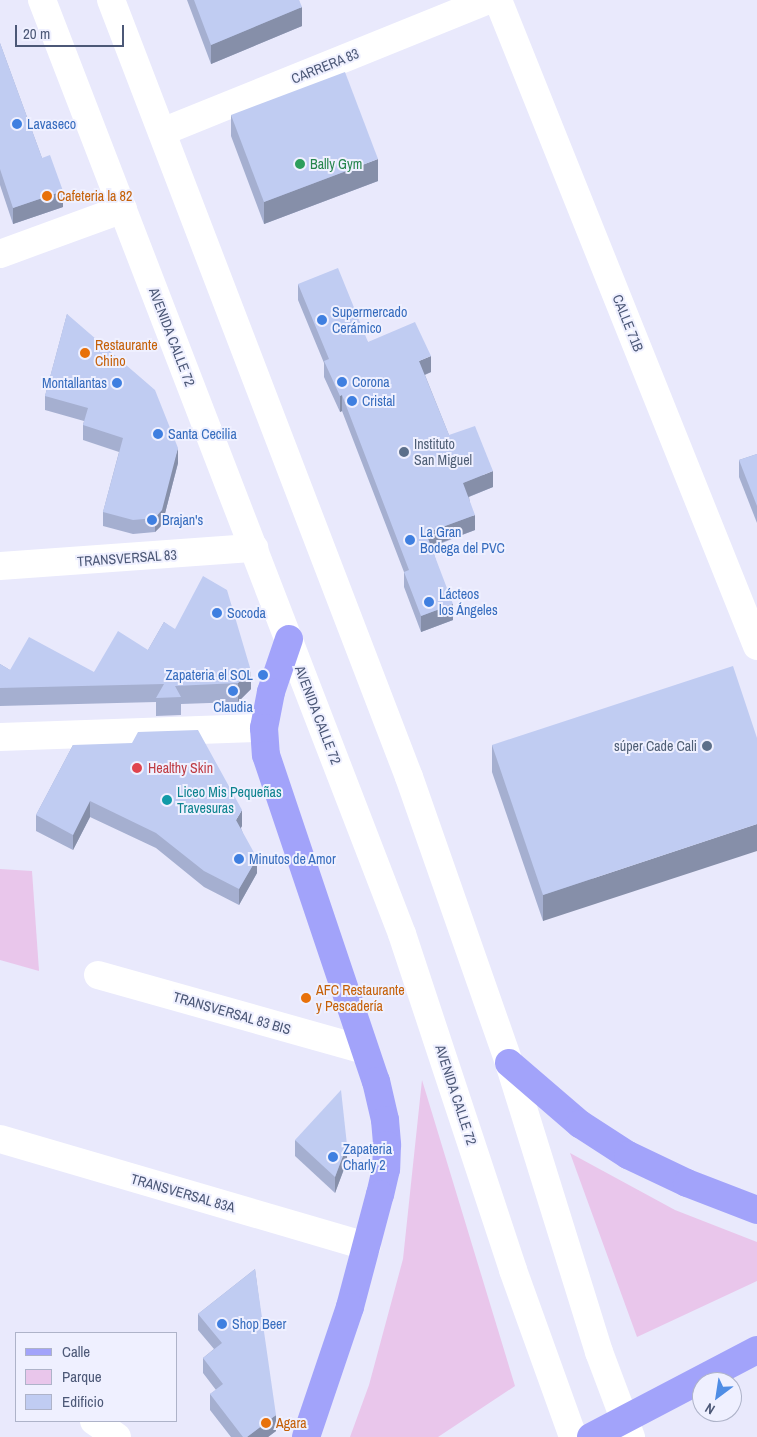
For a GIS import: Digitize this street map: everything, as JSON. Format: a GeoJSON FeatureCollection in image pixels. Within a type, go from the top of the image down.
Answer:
{"type":"FeatureCollection","features":[{"type":"Feature","properties":{"kind":"main road","name":"AVENIDA CALLE 72"},"geometry":{"type":"LineString","coordinates":[[42,0],[402,934],[514,1270],[573,1437]]}},
{"type":"Feature","properties":{"kind":"main road"},"geometry":{"type":"LineString","coordinates":[[111,0],[409,777],[509,1063],[599,1352],[627,1428]]}},
{"type":"Feature","properties":{"kind":"main road","name":"CARRERA 83"},"geometry":{"type":"LineString","coordinates":[[162,132],[488,0]]}},
{"type":"Feature","properties":{"kind":"main road","name":"CALLE 71B"},"geometry":{"type":"LineString","coordinates":[[498,0],[757,646]]}},
{"type":"Feature","properties":{"kind":"main road"},"geometry":{"type":"LineString","coordinates":[[0,254],[123,209]]}},
{"type":"Feature","properties":{"kind":"main road","name":"TRANSVERSAL 83"},"geometry":{"type":"LineString","coordinates":[[0,566],[254,548]]}},
{"type":"Feature","properties":{"kind":"main road"},"geometry":{"type":"LineString","coordinates":[[289,639],[271,692],[264,728],[266,755],[366,1050],[383,1110],[387,1145],[386,1168],[367,1246],[331,1367],[306,1437]]}},
{"type":"Feature","properties":{"kind":"main road"},"geometry":{"type":"LineString","coordinates":[[0,736],[264,728]]}},
{"type":"Feature","properties":{"kind":"main road","name":"TRANSVERSAL 83 BIS"},"geometry":{"type":"LineString","coordinates":[[98,975],[366,1050]]}},
{"type":"Feature","properties":{"kind":"main road"},"geometry":{"type":"LineString","coordinates":[[509,1063],[580,1124],[628,1155],[687,1183],[757,1210]]}},
{"type":"Feature","properties":{"kind":"main road","name":"TRANSVERSAL 83A"},"geometry":{"type":"LineString","coordinates":[[0,1140],[367,1246]]}},
{"type":"Feature","properties":{"kind":"main road"},"geometry":{"type":"LineString","coordinates":[[591,1437],[627,1428],[757,1350]]}},
{"type":"Feature","properties":{"kind":"main road"},"geometry":{"type":"LineString","coordinates":[[95,1422],[117,1437]]}},
{"type":"Feature","properties":{"kind":"green space"},"geometry":{"type":"Polygon","coordinates":[[[0,869],[32,871],[39,971],[0,960],[0,869]]]}},
{"type":"Feature","properties":{"kind":"green space"},"geometry":{"type":"Polygon","coordinates":[[[422,1080],[515,1386],[438,1437],[350,1437],[369,1385],[403,1259],[422,1080]]]}},
{"type":"Feature","properties":{"kind":"green space"},"geometry":{"type":"Polygon","coordinates":[[[570,1153],[675,1210],[757,1242],[757,1281],[637,1337],[570,1153]]]}},
{"type":"Feature","properties":{"kind":"building"},"geometry":{"type":"Polygon","coordinates":[[[194,0],[299,0],[302,7],[211,45],[194,0]]]}},
{"type":"Feature","properties":{"kind":"building"},"geometry":{"type":"Polygon","coordinates":[[[0,43],[42,158],[50,155],[63,191],[13,208],[0,169],[0,43]]]}},
{"type":"Feature","properties":{"kind":"building"},"geometry":{"type":"Polygon","coordinates":[[[345,72],[378,159],[264,202],[231,115],[345,72]]]}},
{"type":"Feature","properties":{"kind":"building"},"geometry":{"type":"Polygon","coordinates":[[[338,268],[368,342],[415,322],[431,356],[419,361],[449,435],[475,426],[493,471],[463,483],[475,515],[426,533],[453,604],[421,616],[404,572],[409,570],[342,395],[340,396],[324,361],[329,359],[298,284],[338,268]]]}},
{"type":"Feature","properties":{"kind":"building"},"geometry":{"type":"Polygon","coordinates":[[[67,314],[155,390],[178,448],[162,510],[155,518],[133,520],[103,512],[123,438],[83,425],[88,408],[45,396],[67,314]]]}},
{"type":"Feature","properties":{"kind":"building"},"geometry":{"type":"Polygon","coordinates":[[[757,454],[757,506],[739,460],[757,454]]]}},
{"type":"Feature","properties":{"kind":"building"},"geometry":{"type":"Polygon","coordinates":[[[203,576],[227,590],[251,671],[238,683],[175,686],[181,697],[156,698],[164,684],[0,688],[0,664],[10,670],[29,637],[94,672],[118,631],[148,650],[164,622],[175,629],[203,576]]]}},
{"type":"Feature","properties":{"kind":"building"},"geometry":{"type":"Polygon","coordinates":[[[733,666],[757,738],[757,824],[543,895],[492,745],[733,666]]]}},
{"type":"Feature","properties":{"kind":"building"},"geometry":{"type":"Polygon","coordinates":[[[198,730],[242,810],[236,820],[257,858],[239,889],[204,871],[156,833],[90,801],[73,835],[36,815],[73,745],[132,743],[138,732],[198,730]]]}},
{"type":"Feature","properties":{"kind":"building"},"geometry":{"type":"Polygon","coordinates":[[[341,1090],[347,1145],[335,1177],[295,1140],[341,1090]]]}},
{"type":"Feature","properties":{"kind":"building"},"geometry":{"type":"Polygon","coordinates":[[[255,1269],[276,1415],[247,1437],[243,1437],[210,1394],[223,1384],[203,1358],[222,1343],[198,1314],[255,1269]]]}},
{"type":"Feature","properties":{"kind":"place","name":"Lavaseco"},"geometry":{"type":"Point","coordinates":[17,124]}},
{"type":"Feature","properties":{"kind":"place","name":"Bally Gym"},"geometry":{"type":"Point","coordinates":[300,164]}},
{"type":"Feature","properties":{"kind":"place","name":"Cafeteria la 82"},"geometry":{"type":"Point","coordinates":[47,196]}},
{"type":"Feature","properties":{"kind":"place","name":"Supermercado Cerámico"},"geometry":{"type":"Point","coordinates":[322,320]}},
{"type":"Feature","properties":{"kind":"place","name":"Restaurante Chino"},"geometry":{"type":"Point","coordinates":[85,353]}},
{"type":"Feature","properties":{"kind":"place","name":"Corona"},"geometry":{"type":"Point","coordinates":[342,382]}},
{"type":"Feature","properties":{"kind":"place","name":"Montallantas"},"geometry":{"type":"Point","coordinates":[117,383]}},
{"type":"Feature","properties":{"kind":"place","name":"Cristal"},"geometry":{"type":"Point","coordinates":[352,401]}},
{"type":"Feature","properties":{"kind":"place","name":"Santa Cecilia"},"geometry":{"type":"Point","coordinates":[158,434]}},
{"type":"Feature","properties":{"kind":"place","name":"Instituto San Miguel"},"geometry":{"type":"Point","coordinates":[404,452]}},
{"type":"Feature","properties":{"kind":"place","name":"Brajan's"},"geometry":{"type":"Point","coordinates":[152,520]}},
{"type":"Feature","properties":{"kind":"place","name":"La Gran Bodega del PVC"},"geometry":{"type":"Point","coordinates":[410,540]}},
{"type":"Feature","properties":{"kind":"place","name":"Lácteos los Ángeles"},"geometry":{"type":"Point","coordinates":[429,602]}},
{"type":"Feature","properties":{"kind":"place","name":"Socoda"},"geometry":{"type":"Point","coordinates":[217,613]}},
{"type":"Feature","properties":{"kind":"place","name":"Zapateria el SOL"},"geometry":{"type":"Point","coordinates":[263,675]}},
{"type":"Feature","properties":{"kind":"place","name":"Claudia"},"geometry":{"type":"Point","coordinates":[233,691]}},
{"type":"Feature","properties":{"kind":"place","name":"súper Cade Cali"},"geometry":{"type":"Point","coordinates":[707,746]}},
{"type":"Feature","properties":{"kind":"place","name":"Healthy Skin"},"geometry":{"type":"Point","coordinates":[137,768]}},
{"type":"Feature","properties":{"kind":"place","name":"Liceo Mis Pequeñas Travesuras"},"geometry":{"type":"Point","coordinates":[167,800]}},
{"type":"Feature","properties":{"kind":"place","name":"Minutos de Amor"},"geometry":{"type":"Point","coordinates":[239,859]}},
{"type":"Feature","properties":{"kind":"place","name":"AFC Restaurante y Pescadería"},"geometry":{"type":"Point","coordinates":[306,998]}},
{"type":"Feature","properties":{"kind":"place","name":"Zapateria Charly 2"},"geometry":{"type":"Point","coordinates":[333,1157]}},
{"type":"Feature","properties":{"kind":"place","name":"Shop Beer"},"geometry":{"type":"Point","coordinates":[222,1324]}},
{"type":"Feature","properties":{"kind":"place","name":"Agara"},"geometry":{"type":"Point","coordinates":[266,1423]}}]}
